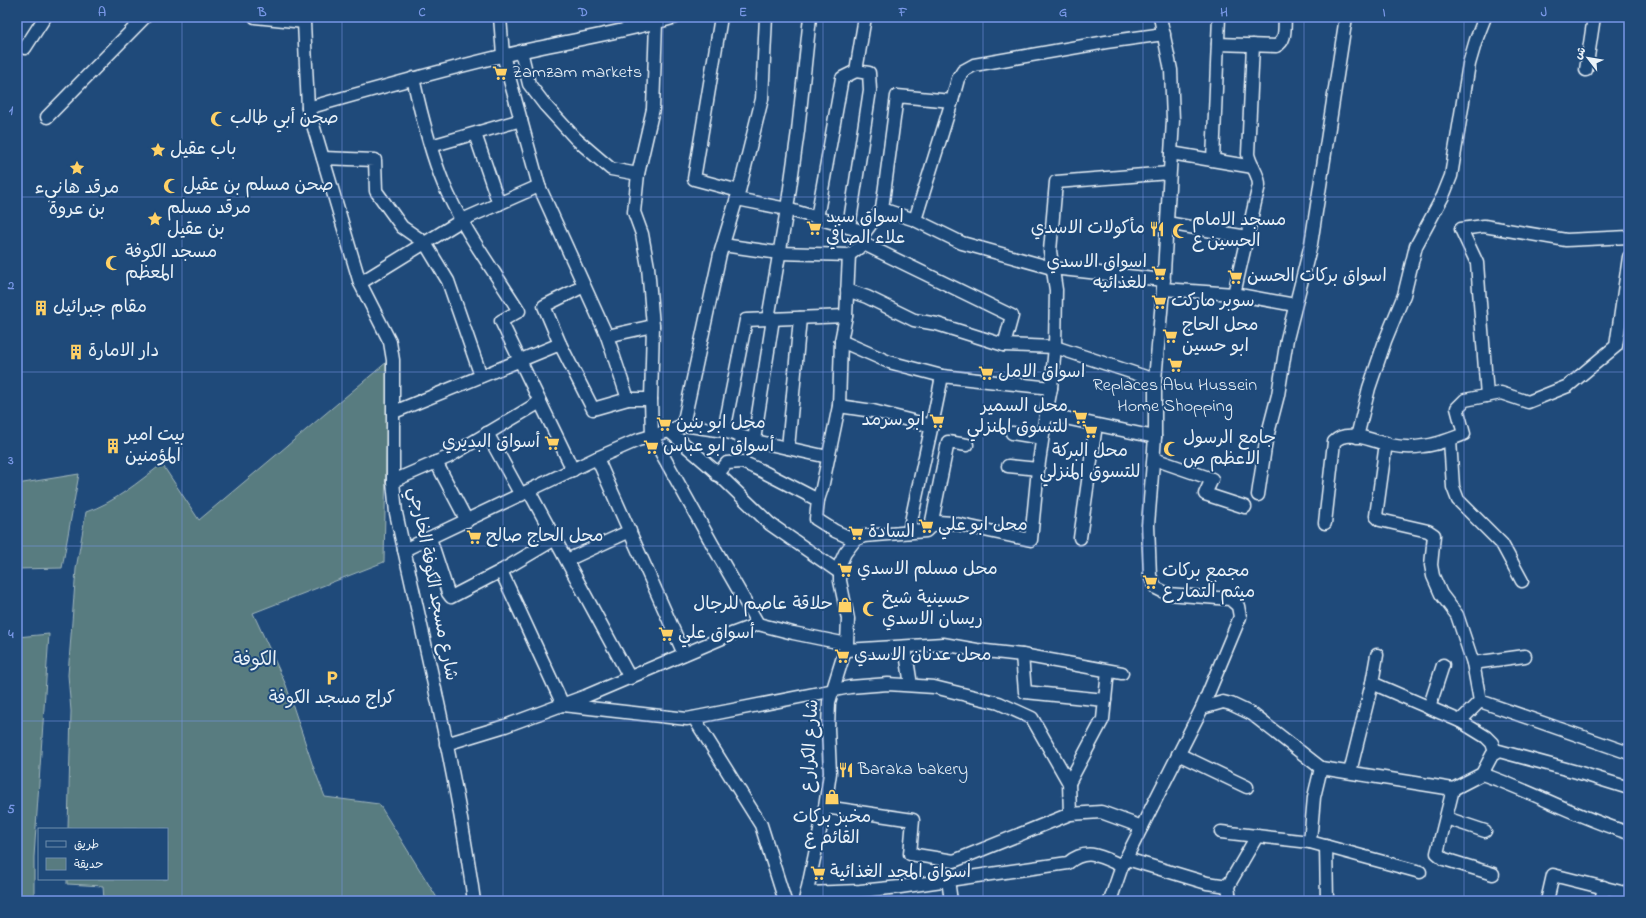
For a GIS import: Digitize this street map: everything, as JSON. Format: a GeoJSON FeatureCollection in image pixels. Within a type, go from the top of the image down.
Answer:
{"type":"FeatureCollection","features":[{"type":"Feature","properties":{"kind":"street"},"geometry":{"type":"LineString","coordinates":[[25,48],[45,17]]}},
{"type":"Feature","properties":{"kind":"street"},"geometry":{"type":"LineString","coordinates":[[47,117],[146,17]]}},
{"type":"Feature","properties":{"kind":"street","name":"شارع مسجد الكوفة الخارجي"},"geometry":{"type":"LineString","coordinates":[[255,17],[308,20],[308,108],[360,283],[390,342],[393,360],[393,481],[396,513],[446,744],[474,901]]}},
{"type":"Feature","properties":{"kind":"street"},"geometry":{"type":"LineString","coordinates":[[500,17],[504,55],[539,186],[607,336],[628,399]]}},
{"type":"Feature","properties":{"kind":"street"},"geometry":{"type":"LineString","coordinates":[[308,108],[413,78],[504,55],[637,23],[656,23],[676,17]]}},
{"type":"Feature","properties":{"kind":"street"},"geometry":{"type":"LineString","coordinates":[[721,17],[694,179],[738,195],[849,227],[865,238],[1012,316],[1004,345]]}},
{"type":"Feature","properties":{"kind":"street"},"geometry":{"type":"LineString","coordinates":[[683,425],[723,246],[738,195],[762,99],[766,17]]}},
{"type":"Feature","properties":{"kind":"street"},"geometry":{"type":"LineString","coordinates":[[754,440],[779,253],[798,131],[810,17]]}},
{"type":"Feature","properties":{"kind":"street"},"geometry":{"type":"LineString","coordinates":[[856,71],[865,17]]}},
{"type":"Feature","properties":{"kind":"street"},"geometry":{"type":"LineString","coordinates":[[1110,901],[1125,862],[1202,708],[1238,622],[1240,611],[1230,599],[1168,594],[1162,592],[1152,582],[1150,576],[1147,540],[1156,437],[1156,380],[1164,285],[1173,120],[1172,87],[1160,17]]}},
{"type":"Feature","properties":{"kind":"street"},"geometry":{"type":"LineString","coordinates":[[1213,160],[1219,17]]}},
{"type":"Feature","properties":{"kind":"street"},"geometry":{"type":"LineString","coordinates":[[1218,44],[1276,46],[1281,43],[1284,37],[1285,17]]}},
{"type":"Feature","properties":{"kind":"street"},"geometry":{"type":"LineString","coordinates":[[1258,495],[1266,441],[1278,395],[1286,345],[1311,244],[1346,17]]}},
{"type":"Feature","properties":{"kind":"street"},"geometry":{"type":"LineString","coordinates":[[1357,437],[1369,388],[1385,341],[1404,295],[1416,246],[1443,196],[1451,176],[1469,64],[1485,17]]}},
{"type":"Feature","properties":{"kind":"street"},"geometry":{"type":"LineString","coordinates":[[1586,70],[1594,17]]}},
{"type":"Feature","properties":{"kind":"street"},"geometry":{"type":"LineString","coordinates":[[656,23],[653,109],[638,174],[634,212],[642,234],[648,267],[653,326],[651,399],[652,436],[758,624]]}},
{"type":"Feature","properties":{"kind":"street"},"geometry":{"type":"LineString","coordinates":[[915,220],[958,79],[963,71],[974,65],[1106,42],[1164,34]]}},
{"type":"Feature","properties":{"kind":"street"},"geometry":{"type":"LineString","coordinates":[[1234,294],[1246,237],[1260,185],[1258,176],[1249,159],[1248,150],[1253,45]]}},
{"type":"Feature","properties":{"kind":"street"},"geometry":{"type":"LineString","coordinates":[[521,51],[529,84],[545,105],[576,139],[612,169],[638,174]]}},
{"type":"Feature","properties":{"kind":"street"},"geometry":{"type":"LineString","coordinates":[[817,218],[842,78],[856,71],[869,73],[870,90],[849,227]]}},
{"type":"Feature","properties":{"kind":"street"},"geometry":{"type":"LineString","coordinates":[[413,78],[431,146],[445,186],[462,220],[518,311],[501,321],[573,470]]}},
{"type":"Feature","properties":{"kind":"street"},"geometry":{"type":"LineString","coordinates":[[855,540],[835,531],[816,519],[818,500],[838,406],[841,341],[846,316],[849,255],[865,238],[882,209],[897,96],[952,101]]}},
{"type":"Feature","properties":{"kind":"street"},"geometry":{"type":"LineString","coordinates":[[431,146],[521,120]]}},
{"type":"Feature","properties":{"kind":"street"},"geometry":{"type":"LineString","coordinates":[[475,134],[499,204]]}},
{"type":"Feature","properties":{"kind":"street"},"geometry":{"type":"LineString","coordinates":[[1171,153],[1253,167]]}},
{"type":"Feature","properties":{"kind":"street"},"geometry":{"type":"LineString","coordinates":[[323,158],[375,160],[376,191],[402,227],[425,243],[448,281],[481,376]]}},
{"type":"Feature","properties":{"kind":"street"},"geometry":{"type":"LineString","coordinates":[[669,431],[713,469],[717,475],[770,524],[839,572],[843,558],[855,540],[864,536],[926,531],[938,522],[952,522],[1031,540],[1038,469],[1051,388],[1055,346],[1056,290],[1050,251],[1056,182],[1170,173]]}},
{"type":"Feature","properties":{"kind":"street"},"geometry":{"type":"LineString","coordinates":[[360,283],[462,220],[539,186]]}},
{"type":"Feature","properties":{"kind":"street"},"geometry":{"type":"LineString","coordinates":[[882,209],[915,220],[962,243],[1052,268],[1234,294],[1295,305]]}},
{"type":"Feature","properties":{"kind":"street"},"geometry":{"type":"LineString","coordinates":[[1167,223],[1246,237]]}},
{"type":"Feature","properties":{"kind":"street"},"geometry":{"type":"LineString","coordinates":[[1487,396],[1477,264],[1461,229],[1484,226],[1566,240],[1629,237]]}},
{"type":"Feature","properties":{"kind":"street"},"geometry":{"type":"LineString","coordinates":[[723,246],[779,253],[849,255]]}},
{"type":"Feature","properties":{"kind":"street"},"geometry":{"type":"LineString","coordinates":[[1325,523],[1334,442],[1338,437],[1357,437],[1394,445],[1424,446],[1450,440],[1464,434],[1457,408],[1465,400],[1501,393],[1528,402],[1568,386],[1616,346],[1628,279],[1629,258]]}},
{"type":"Feature","properties":{"kind":"street"},"geometry":{"type":"LineString","coordinates":[[584,286],[544,306],[560,344],[593,409],[628,399],[651,399]]}},
{"type":"Feature","properties":{"kind":"street"},"geometry":{"type":"LineString","coordinates":[[848,290],[867,297],[914,320],[937,324],[1004,345],[1055,346],[1156,380]]}},
{"type":"Feature","properties":{"kind":"street"},"geometry":{"type":"LineString","coordinates":[[724,431],[746,320],[846,316]]}},
{"type":"Feature","properties":{"kind":"street"},"geometry":{"type":"LineString","coordinates":[[788,448],[800,318]]}},
{"type":"Feature","properties":{"kind":"street"},"geometry":{"type":"LineString","coordinates":[[607,336],[653,326]]}},
{"type":"Feature","properties":{"kind":"street"},"geometry":{"type":"LineString","coordinates":[[841,341],[889,362],[942,376],[1051,388]]}},
{"type":"Feature","properties":{"kind":"street"},"geometry":{"type":"LineString","coordinates":[[394,412],[560,344]]}},
{"type":"Feature","properties":{"kind":"street"},"geometry":{"type":"LineString","coordinates":[[909,532],[918,483],[942,376]]}},
{"type":"Feature","properties":{"kind":"street"},"geometry":{"type":"LineString","coordinates":[[393,481],[448,458],[540,402]]}},
{"type":"Feature","properties":{"kind":"street"},"geometry":{"type":"LineString","coordinates":[[838,406],[873,411],[932,426]]}},
{"type":"Feature","properties":{"kind":"street"},"geometry":{"type":"LineString","coordinates":[[1046,414],[1156,437]]}},
{"type":"Feature","properties":{"kind":"street"},"geometry":{"type":"LineString","coordinates":[[404,550],[597,458],[638,440],[669,431],[683,425],[724,431],[754,440],[828,457]]}},
{"type":"Feature","properties":{"kind":"street"},"geometry":{"type":"LineString","coordinates":[[1080,538],[1096,425]]}},
{"type":"Feature","properties":{"kind":"street"},"geometry":{"type":"LineString","coordinates":[[487,433],[555,539],[630,678]]}},
{"type":"Feature","properties":{"kind":"street"},"geometry":{"type":"LineString","coordinates":[[1012,433],[1042,438]]}},
{"type":"Feature","properties":{"kind":"street"},"geometry":{"type":"LineString","coordinates":[[1450,440],[1453,487],[1458,500],[1502,544],[1522,581]]}},
{"type":"Feature","properties":{"kind":"street"},"geometry":{"type":"LineString","coordinates":[[931,526],[948,442],[967,445]]}},
{"type":"Feature","properties":{"kind":"street"},"geometry":{"type":"LineString","coordinates":[[1386,443],[1376,516],[1380,520],[1428,531],[1434,535],[1431,565],[1433,576],[1441,594],[1457,615],[1473,663],[1480,701]]}},
{"type":"Feature","properties":{"kind":"street"},"geometry":{"type":"LineString","coordinates":[[597,458],[684,654]]}},
{"type":"Feature","properties":{"kind":"street"},"geometry":{"type":"LineString","coordinates":[[1154,459],[1212,479],[1205,494],[1245,507]]}},
{"type":"Feature","properties":{"kind":"street"},"geometry":{"type":"LineString","coordinates":[[436,462],[467,521]]}},
{"type":"Feature","properties":{"kind":"street"},"geometry":{"type":"LineString","coordinates":[[717,475],[727,463],[742,462],[782,480],[818,500]]}},
{"type":"Feature","properties":{"kind":"street"},"geometry":{"type":"LineString","coordinates":[[1008,466],[1038,469]]}},
{"type":"Feature","properties":{"kind":"street"},"geometry":{"type":"LineString","coordinates":[[567,560],[630,532]]}},
{"type":"Feature","properties":{"kind":"street"},"geometry":{"type":"LineString","coordinates":[[430,538],[448,594],[451,596],[501,571],[555,539]]}},
{"type":"Feature","properties":{"kind":"street"},"geometry":{"type":"LineString","coordinates":[[501,571],[563,705]]}},
{"type":"Feature","properties":{"kind":"street","name":"شارع الكرار ع"},"geometry":{"type":"LineString","coordinates":[[806,897],[825,807],[830,773],[828,728],[829,702],[847,647],[848,619],[839,572]]}},
{"type":"Feature","properties":{"kind":"street"},"geometry":{"type":"LineString","coordinates":[[446,744],[505,726],[563,705],[758,624],[847,647],[905,647],[928,644],[944,644],[977,650],[1022,655],[1122,673]]}},
{"type":"Feature","properties":{"kind":"street"},"geometry":{"type":"LineString","coordinates":[[905,647],[911,686]]}},
{"type":"Feature","properties":{"kind":"street"},"geometry":{"type":"LineString","coordinates":[[1022,655],[1025,692],[1105,700]]}},
{"type":"Feature","properties":{"kind":"street"},"geometry":{"type":"LineString","coordinates":[[1350,772],[1372,683],[1377,655]]}},
{"type":"Feature","properties":{"kind":"street"},"geometry":{"type":"LineString","coordinates":[[1473,663],[1525,656]]}},
{"type":"Feature","properties":{"kind":"street"},"geometry":{"type":"LineString","coordinates":[[1428,708],[1443,665]]}},
{"type":"Feature","properties":{"kind":"street"},"geometry":{"type":"LineString","coordinates":[[1069,783],[1103,718],[1108,671]]}},
{"type":"Feature","properties":{"kind":"street"},"geometry":{"type":"LineString","coordinates":[[1372,683],[1460,721],[1486,736],[1492,742],[1495,752]]}},
{"type":"Feature","properties":{"kind":"street"},"geometry":{"type":"LineString","coordinates":[[563,705],[688,719],[850,687],[888,684],[934,687],[992,701],[1032,718],[1069,783],[1070,814]]}},
{"type":"Feature","properties":{"kind":"street"},"geometry":{"type":"LineString","coordinates":[[1460,721],[1480,701]]}},
{"type":"Feature","properties":{"kind":"street"},"geometry":{"type":"LineString","coordinates":[[1480,701],[1629,753]]}},
{"type":"Feature","properties":{"kind":"street"},"geometry":{"type":"LineString","coordinates":[[1202,708],[1223,702],[1231,704],[1252,714],[1321,768],[1453,789],[1482,774],[1492,755],[1499,751],[1629,788]]}},
{"type":"Feature","properties":{"kind":"street"},"geometry":{"type":"LineString","coordinates":[[694,718],[761,825],[785,901]]}},
{"type":"Feature","properties":{"kind":"street"},"geometry":{"type":"LineString","coordinates":[[1178,754],[1247,787]]}},
{"type":"Feature","properties":{"kind":"street"},"geometry":{"type":"LineString","coordinates":[[1310,842],[1314,797],[1321,768]]}},
{"type":"Feature","properties":{"kind":"street"},"geometry":{"type":"LineString","coordinates":[[1482,774],[1513,785],[1590,820],[1629,832]]}},
{"type":"Feature","properties":{"kind":"street"},"geometry":{"type":"LineString","coordinates":[[1453,789],[1438,853],[1444,859],[1493,874]]}},
{"type":"Feature","properties":{"kind":"street"},"geometry":{"type":"LineString","coordinates":[[825,807],[914,820],[910,854],[954,861],[1070,814],[1101,812],[1142,827]]}},
{"type":"Feature","properties":{"kind":"street"},"geometry":{"type":"LineString","coordinates":[[1446,818],[1485,831]]}},
{"type":"Feature","properties":{"kind":"street"},"geometry":{"type":"LineString","coordinates":[[1221,832],[1310,842],[1420,872]]}},
{"type":"Feature","properties":{"kind":"street"},"geometry":{"type":"LineString","coordinates":[[1230,901],[1228,886],[1257,836]]}},
{"type":"Feature","properties":{"kind":"street"},"geometry":{"type":"LineString","coordinates":[[1326,846],[1327,901]]}},
{"type":"Feature","properties":{"kind":"street"},"geometry":{"type":"LineString","coordinates":[[806,897],[860,896],[948,880],[1068,863],[1083,854],[1095,854],[1207,883],[1228,886]]}},
{"type":"Feature","properties":{"kind":"street"},"geometry":{"type":"LineString","coordinates":[[1547,901],[1553,875],[1604,887],[1623,895]]}},
{"type":"Feature","properties":{"kind":"street"},"geometry":{"type":"LineString","coordinates":[[948,880],[951,901]]}},
{"type":"Feature","properties":{"kind":"street"},"geometry":{"type":"LineString","coordinates":[[1601,901],[1604,887]]}},
{"type":"Feature","properties":{"kind":"green space"},"geometry":{"type":"Polygon","coordinates":[[[388,361],[384,562],[253,613],[286,685],[325,797],[379,804],[439,901],[104,901],[103,886],[67,884],[67,880],[168,880],[168,828],[68,828],[71,711],[68,675],[76,569],[86,512],[116,498],[162,464],[199,520],[388,361]]]}},
{"type":"Feature","properties":{"kind":"green space"},"geometry":{"type":"Polygon","coordinates":[[[79,474],[62,568],[17,569],[17,484],[79,474]]]}},
{"type":"Feature","properties":{"kind":"green space"},"geometry":{"type":"Polygon","coordinates":[[[49,634],[34,857],[34,901],[17,901],[17,637],[49,634]]]}},
{"type":"Feature","properties":{"kind":"place","name":"Zamzam markets"},"geometry":{"type":"Point","coordinates":[500,73]}},
{"type":"Feature","properties":{"kind":"place","name":"صحن أبي طالب"},"geometry":{"type":"Point","coordinates":[218,119]}},
{"type":"Feature","properties":{"kind":"place","name":"باب عقيل"},"geometry":{"type":"Point","coordinates":[158,150]}},
{"type":"Feature","properties":{"kind":"place","name":"مرقد هانيء بن عروة"},"geometry":{"type":"Point","coordinates":[77,168]}},
{"type":"Feature","properties":{"kind":"place","name":"صحن مسلم بن عقيل"},"geometry":{"type":"Point","coordinates":[171,186]}},
{"type":"Feature","properties":{"kind":"place","name":"مرقد مسلم بن عقيل"},"geometry":{"type":"Point","coordinates":[155,219]}},
{"type":"Feature","properties":{"kind":"place","name":"اسواق سيد علاء الصافي"},"geometry":{"type":"Point","coordinates":[814,228]}},
{"type":"Feature","properties":{"kind":"place","name":"مأكولات الاسدي"},"geometry":{"type":"Point","coordinates":[1157,229]}},
{"type":"Feature","properties":{"kind":"place","name":"مسجد الامام الحسين ع"},"geometry":{"type":"Point","coordinates":[1180,231]}},
{"type":"Feature","properties":{"kind":"place","name":"مسجد الكوفة المعظم"},"geometry":{"type":"Point","coordinates":[113,263]}},
{"type":"Feature","properties":{"kind":"place","name":"اسواق الاسدي للغذائيه"},"geometry":{"type":"Point","coordinates":[1159,273]}},
{"type":"Feature","properties":{"kind":"place","name":"اسواق بركات الحسن"},"geometry":{"type":"Point","coordinates":[1235,277]}},
{"type":"Feature","properties":{"kind":"place","name":"سوبر ماركت"},"geometry":{"type":"Point","coordinates":[1159,302]}},
{"type":"Feature","properties":{"kind":"place","name":"مقام جبرائيل"},"geometry":{"type":"Point","coordinates":[41,308]}},
{"type":"Feature","properties":{"kind":"place","name":"محل الحاج ابو حسين"},"geometry":{"type":"Point","coordinates":[1170,336]}},
{"type":"Feature","properties":{"kind":"place","name":"دار الامارة"},"geometry":{"type":"Point","coordinates":[76,352]}},
{"type":"Feature","properties":{"kind":"place","name":"Replaces Abu Hussein Home Shopping"},"geometry":{"type":"Point","coordinates":[1175,365]}},
{"type":"Feature","properties":{"kind":"place","name":"اسواق الامل"},"geometry":{"type":"Point","coordinates":[986,373]}},
{"type":"Feature","properties":{"kind":"place","name":"محل السمير للتسوق المنزلي"},"geometry":{"type":"Point","coordinates":[1080,417]}},
{"type":"Feature","properties":{"kind":"place","name":"ابو سرمد"},"geometry":{"type":"Point","coordinates":[937,421]}},
{"type":"Feature","properties":{"kind":"place","name":"محل ابو بنين"},"geometry":{"type":"Point","coordinates":[664,424]}},
{"type":"Feature","properties":{"kind":"place","name":"محل البركة للتسوق المنزلي"},"geometry":{"type":"Point","coordinates":[1090,431]}},
{"type":"Feature","properties":{"kind":"place","name":"أسواق البديري"},"geometry":{"type":"Point","coordinates":[552,443]}},
{"type":"Feature","properties":{"kind":"place","name":"بيت امير المؤمنين"},"geometry":{"type":"Point","coordinates":[113,446]}},
{"type":"Feature","properties":{"kind":"place","name":"أسواق ابو عباس"},"geometry":{"type":"Point","coordinates":[651,447]}},
{"type":"Feature","properties":{"kind":"place","name":"جامع الرسول الاعظم ص"},"geometry":{"type":"Point","coordinates":[1171,449]}},
{"type":"Feature","properties":{"kind":"place","name":"محل ابو علي"},"geometry":{"type":"Point","coordinates":[926,526]}},
{"type":"Feature","properties":{"kind":"place","name":"السادة"},"geometry":{"type":"Point","coordinates":[856,533]}},
{"type":"Feature","properties":{"kind":"place","name":"محل الحاج صالح"},"geometry":{"type":"Point","coordinates":[474,537]}},
{"type":"Feature","properties":{"kind":"place","name":"محل مسلم الاسدي"},"geometry":{"type":"Point","coordinates":[845,570]}},
{"type":"Feature","properties":{"kind":"place","name":"مجمع بركات ميثم التمار ع"},"geometry":{"type":"Point","coordinates":[1150,582]}},
{"type":"Feature","properties":{"kind":"place","name":"حلاقة عاصم للرجال"},"geometry":{"type":"Point","coordinates":[845,605]}},
{"type":"Feature","properties":{"kind":"place","name":"حسينية شيخ ريسان الاسدي"},"geometry":{"type":"Point","coordinates":[870,609]}},
{"type":"Feature","properties":{"kind":"place","name":"أسواق علي"},"geometry":{"type":"Point","coordinates":[666,634]}},
{"type":"Feature","properties":{"kind":"place","name":"محل عدنان الاسدي"},"geometry":{"type":"Point","coordinates":[842,656]}},
{"type":"Feature","properties":{"kind":"place","name":"كراج مسجد الكوفة"},"geometry":{"type":"Point","coordinates":[332,678]}},
{"type":"Feature","properties":{"kind":"place","name":"Baraka bakery"},"geometry":{"type":"Point","coordinates":[846,770]}},
{"type":"Feature","properties":{"kind":"place","name":"مخبز بركات القائم ع"},"geometry":{"type":"Point","coordinates":[832,797]}},
{"type":"Feature","properties":{"kind":"place","name":"اسواق المجد الغذائية"},"geometry":{"type":"Point","coordinates":[818,873]}},
{"type":"Feature","properties":{"kind":"district","name":"الكوفة"},"geometry":{"type":"Point","coordinates":[255,660]}}]}
